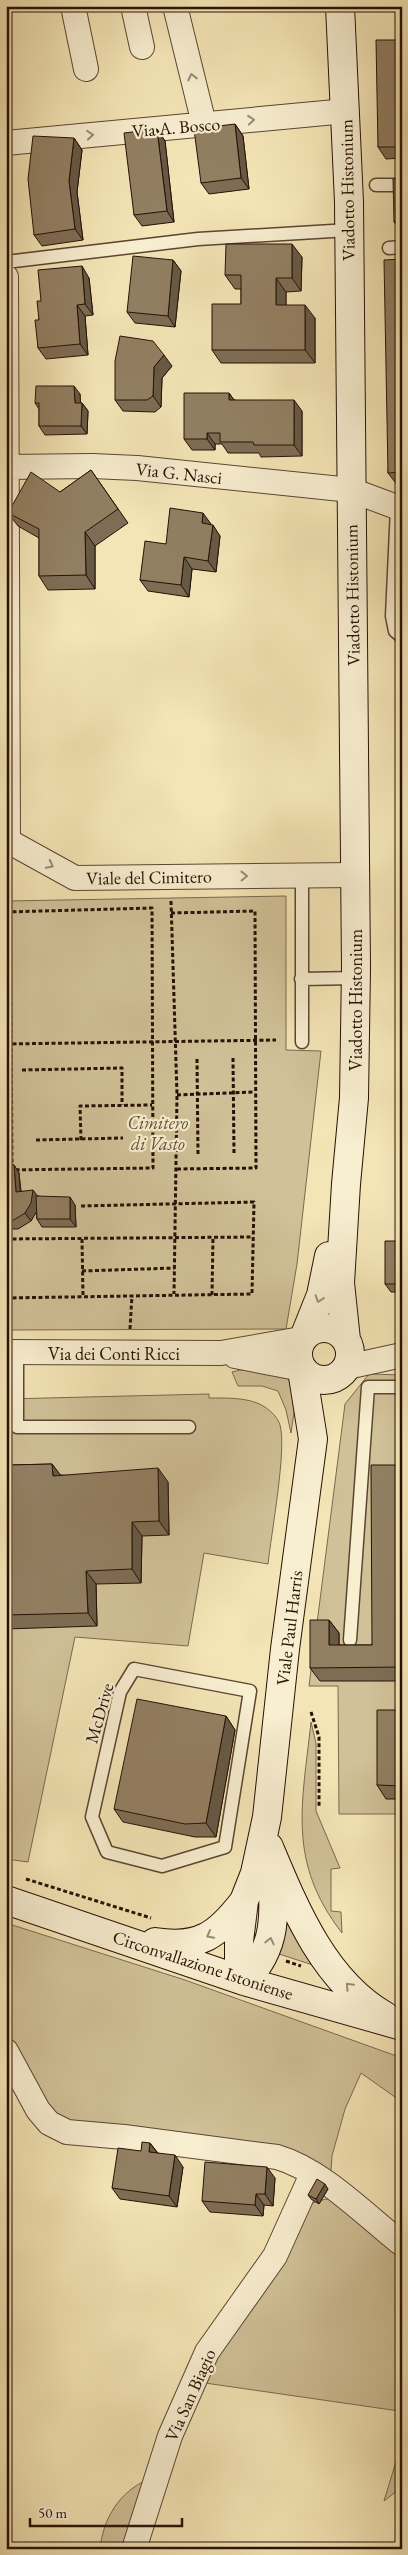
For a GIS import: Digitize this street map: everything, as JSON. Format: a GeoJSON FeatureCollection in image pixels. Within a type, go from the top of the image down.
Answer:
{"type":"FeatureCollection","features":[{"type":"Feature","properties":{"kind":"main road","name":"Viadotto Histonium"},"geometry":{"type":"LineString","coordinates":[[340,7],[346,111],[349,230],[356,978],[354,1098],[340,1283],[346,1355]]}},
{"type":"Feature","properties":{"kind":"main road","name":"Viadotto Histonium"},"geometry":{"type":"LineString","coordinates":[[303,1337],[321,1295],[335,1222],[346,1184]]}},
{"type":"Feature","properties":{"kind":"main road"},"geometry":{"type":"LineString","coordinates":[[326,1328],[337,1332],[346,1355],[330,1380],[322,1380],[308,1376],[302,1370],[297,1354],[303,1337],[315,1329],[326,1328]]}},
{"type":"Feature","properties":{"kind":"main road","name":"Viale Paul Harris"},"geometry":{"type":"LineString","coordinates":[[244,1981],[239,1960],[239,1941],[244,1901],[255,1873],[268,1816],[285,1650],[313,1439],[346,1355]]}},
{"type":"Feature","properties":{"kind":"main road","name":"Viale Paul Harris"},"geometry":{"type":"LineString","coordinates":[[302,1370],[313,1439]]}},
{"type":"Feature","properties":{"kind":"main road","name":"Viale Paul Harris"},"geometry":{"type":"LineString","coordinates":[[244,1981],[257,1968],[268,1948],[273,1924],[273,1891],[268,1816]]}},
{"type":"Feature","properties":{"kind":"main road","name":"Viale Paul Harris"},"geometry":{"type":"LineString","coordinates":[[269,1848],[308,1931],[326,1960],[369,2007],[402,2026]]}},
{"type":"Feature","properties":{"kind":"main road","name":"Circonvallazione Istoniense"},"geometry":{"type":"LineString","coordinates":[[6,1900],[117,1936],[244,1981],[402,2026]]}},
{"type":"Feature","properties":{"kind":"main road","name":"Viale Paul Harris"},"geometry":{"type":"LineString","coordinates":[[117,1936],[158,1943],[190,1943],[214,1934],[226,1924],[244,1901]]}},
{"type":"Feature","properties":{"kind":"street"},"geometry":{"type":"LineString","coordinates":[[73,6],[86,69]]}},
{"type":"Feature","properties":{"kind":"street"},"geometry":{"type":"LineString","coordinates":[[133,6],[142,47]]}},
{"type":"Feature","properties":{"kind":"street"},"geometry":{"type":"LineString","coordinates":[[175,6],[204,124]]}},
{"type":"Feature","properties":{"kind":"street","name":"Via A. Bosco"},"geometry":{"type":"LineString","coordinates":[[6,143],[346,111]]}},
{"type":"Feature","properties":{"kind":"street"},"geometry":{"type":"LineString","coordinates":[[6,277],[8,841]]}},
{"type":"Feature","properties":{"kind":"street","name":"Via G. Nasci"},"geometry":{"type":"LineString","coordinates":[[7,467],[92,466],[137,468],[351,490],[399,508]]}},
{"type":"Feature","properties":{"kind":"street","name":"Viale del Cimitero"},"geometry":{"type":"LineString","coordinates":[[8,841],[75,878],[354,875]]}},
{"type":"Feature","properties":{"kind":"street","name":"Via dei Conti Ricci"},"geometry":{"type":"LineString","coordinates":[[12,1352],[222,1353],[303,1337]]}},
{"type":"Feature","properties":{"kind":"street","name":"Via dei Conti Ricci"},"geometry":{"type":"LineString","coordinates":[[222,1353],[302,1370]]}},
{"type":"Feature","properties":{"kind":"street"},"geometry":{"type":"LineString","coordinates":[[346,1355],[402,1355]]}},
{"type":"Feature","properties":{"kind":"street"},"geometry":{"type":"LineString","coordinates":[[6,2051],[38,2110],[49,2124],[67,2132],[124,2137],[277,2157],[290,2161],[312,2174],[402,2244]]}},
{"type":"Feature","properties":{"kind":"street","name":"Via San Biagio"},"geometry":{"type":"LineString","coordinates":[[134,2549],[170,2436],[207,2352],[275,2256],[312,2174]]}},
{"type":"Feature","properties":{"kind":"lane"},"geometry":{"type":"LineString","coordinates":[[376,185],[402,185]]}},
{"type":"Feature","properties":{"kind":"lane"},"geometry":{"type":"LineString","coordinates":[[6,262],[198,239],[349,230]]}},
{"type":"Feature","properties":{"kind":"lane"},"geometry":{"type":"LineString","coordinates":[[399,508],[392,616],[395,631],[402,637]]}},
{"type":"Feature","properties":{"kind":"lane"},"geometry":{"type":"LineString","coordinates":[[302,876],[302,1042]]}},
{"type":"Feature","properties":{"kind":"lane"},"geometry":{"type":"LineString","coordinates":[[301,979],[356,978]]}},
{"type":"Feature","properties":{"kind":"lane"},"geometry":{"type":"LineString","coordinates":[[12,1352],[17,1427],[189,1426]]}},
{"type":"Feature","properties":{"kind":"lane"},"geometry":{"type":"LineString","coordinates":[[350,1640],[368,1387],[402,1387]]}},
{"type":"Feature","properties":{"kind":"lane","name":"McDrive"},"geometry":{"type":"LineString","coordinates":[[134,1669],[250,1691],[225,1847],[162,1866],[107,1852],[92,1817],[120,1692],[134,1669]]}},
{"type":"Feature","properties":{"kind":"path"},"geometry":{"type":"LineString","coordinates":[[8,841],[12,912],[12,1170]]}},
{"type":"Feature","properties":{"kind":"path"},"geometry":{"type":"LineString","coordinates":[[171,901],[177,1095],[177,1203],[174,1294]]}},
{"type":"Feature","properties":{"kind":"path"},"geometry":{"type":"LineString","coordinates":[[6,912],[152,908],[152,1104],[154,1168],[6,1170]]}},
{"type":"Feature","properties":{"kind":"path"},"geometry":{"type":"LineString","coordinates":[[171,912],[255,911],[256,1168],[177,1169]]}},
{"type":"Feature","properties":{"kind":"path"},"geometry":{"type":"LineString","coordinates":[[6,1044],[276,1040]]}},
{"type":"Feature","properties":{"kind":"path"},"geometry":{"type":"LineString","coordinates":[[233,1058],[234,1153]]}},
{"type":"Feature","properties":{"kind":"path"},"geometry":{"type":"LineString","coordinates":[[197,1059],[198,1154]]}},
{"type":"Feature","properties":{"kind":"path"},"geometry":{"type":"LineString","coordinates":[[22,1070],[122,1068],[122,1105]]}},
{"type":"Feature","properties":{"kind":"path"},"geometry":{"type":"LineString","coordinates":[[177,1095],[255,1092]]}},
{"type":"Feature","properties":{"kind":"path"},"geometry":{"type":"LineString","coordinates":[[81,1140],[80,1106],[152,1104]]}},
{"type":"Feature","properties":{"kind":"path"},"geometry":{"type":"LineString","coordinates":[[36,1140],[123,1138]]}},
{"type":"Feature","properties":{"kind":"path"},"geometry":{"type":"LineString","coordinates":[[6,1298],[252,1294],[254,1202],[81,1206]]}},
{"type":"Feature","properties":{"kind":"path"},"geometry":{"type":"LineString","coordinates":[[212,1295],[213,1237]]}},
{"type":"Feature","properties":{"kind":"path"},"geometry":{"type":"LineString","coordinates":[[6,1239],[253,1237]]}},
{"type":"Feature","properties":{"kind":"path"},"geometry":{"type":"LineString","coordinates":[[82,1238],[83,1297]]}},
{"type":"Feature","properties":{"kind":"path"},"geometry":{"type":"LineString","coordinates":[[82,1271],[175,1268]]}},
{"type":"Feature","properties":{"kind":"path"},"geometry":{"type":"LineString","coordinates":[[130,1329],[132,1295]]}},
{"type":"Feature","properties":{"kind":"path"},"geometry":{"type":"LineString","coordinates":[[311,1712],[319,1737],[319,1808]]}},
{"type":"Feature","properties":{"kind":"green space","name":"Cimitero di Vasto"},"geometry":{"type":"Polygon","coordinates":[[[286,896],[286,1050],[321,1051],[297,1264],[286,1329],[6,1330],[6,901],[286,896]]]}},
{"type":"Feature","properties":{"kind":"green space"},"geometry":{"type":"Polygon","coordinates":[[[249,1368],[274,1371],[290,1379],[296,1399],[291,1433],[286,1410],[278,1391],[262,1386],[238,1386],[232,1372],[249,1368]]]}},
{"type":"Feature","properties":{"kind":"green space"},"geometry":{"type":"Polygon","coordinates":[[[369,1374],[402,1375],[402,1814],[339,1814],[338,1686],[309,1686],[345,1404],[369,1374]]]}},
{"type":"Feature","properties":{"kind":"green space"},"geometry":{"type":"Polygon","coordinates":[[[209,1394],[209,1398],[238,1399],[259,1404],[272,1413],[280,1425],[282,1453],[268,1564],[204,1553],[188,1646],[75,1637],[28,1862],[6,1859],[6,1399],[209,1394]]]}},
{"type":"Feature","properties":{"kind":"green space"},"geometry":{"type":"Polygon","coordinates":[[[311,1722],[316,1743],[316,1811],[340,1868],[331,1869],[331,1911],[341,1912],[342,1933],[325,1907],[313,1882],[302,1832],[304,1780],[311,1722]]]}},
{"type":"Feature","properties":{"kind":"green space"},"geometry":{"type":"Polygon","coordinates":[[[283,1905],[328,1970],[273,1952],[283,1905]]]}},
{"type":"Feature","properties":{"kind":"green space"},"geometry":{"type":"Polygon","coordinates":[[[6,1923],[185,1980],[402,2058],[402,2102],[361,2073],[345,2109],[332,2156],[330,2183],[292,2153],[54,2119],[37,2093],[6,2036],[6,1923]]]}},
{"type":"Feature","properties":{"kind":"green space"},"geometry":{"type":"Polygon","coordinates":[[[326,2199],[332,2200],[402,2255],[402,2487],[384,2501],[398,2455],[399,2411],[198,2382],[312,2203],[326,2199]]]}},
{"type":"Feature","properties":{"kind":"green space"},"geometry":{"type":"Polygon","coordinates":[[[149,2479],[139,2549],[100,2549],[105,2527],[115,2507],[130,2491],[149,2479]]]}},
{"type":"Feature","properties":{"kind":"building"},"geometry":{"type":"Polygon","coordinates":[[[376,40],[402,40],[402,147],[378,147],[376,40]]]}},
{"type":"Feature","properties":{"kind":"building"},"geometry":{"type":"Polygon","coordinates":[[[235,124],[241,178],[201,183],[194,129],[235,124]]]}},
{"type":"Feature","properties":{"kind":"building"},"geometry":{"type":"Polygon","coordinates":[[[157,129],[167,211],[134,215],[124,133],[157,129]]]}},
{"type":"Feature","properties":{"kind":"building"},"geometry":{"type":"Polygon","coordinates":[[[33,136],[74,138],[69,181],[75,229],[34,235],[28,179],[33,136]]]}},
{"type":"Feature","properties":{"kind":"building"},"geometry":{"type":"Polygon","coordinates":[[[402,178],[402,221],[394,222],[393,179],[402,178]]]}},
{"type":"Feature","properties":{"kind":"building"},"geometry":{"type":"Polygon","coordinates":[[[226,244],[292,244],[292,278],[276,278],[276,305],[305,305],[305,350],[212,350],[212,304],[241,304],[241,275],[225,275],[226,244]]]}},
{"type":"Feature","properties":{"kind":"building"},"geometry":{"type":"Polygon","coordinates":[[[133,256],[173,260],[168,316],[127,312],[133,256]]]}},
{"type":"Feature","properties":{"kind":"building"},"geometry":{"type":"Polygon","coordinates":[[[402,259],[402,472],[388,473],[384,260],[402,259]]]}},
{"type":"Feature","properties":{"kind":"building"},"geometry":{"type":"Polygon","coordinates":[[[82,266],[85,304],[77,305],[80,344],[38,348],[35,320],[39,320],[37,301],[41,301],[38,270],[82,266]]]}},
{"type":"Feature","properties":{"kind":"building"},"geometry":{"type":"Polygon","coordinates":[[[120,336],[153,341],[164,355],[154,367],[153,396],[147,400],[115,400],[115,361],[120,336]]]}},
{"type":"Feature","properties":{"kind":"building"},"geometry":{"type":"Polygon","coordinates":[[[36,386],[74,386],[75,403],[82,403],[81,426],[39,426],[39,403],[35,403],[36,386]]]}},
{"type":"Feature","properties":{"kind":"building"},"geometry":{"type":"Polygon","coordinates":[[[184,393],[229,393],[229,400],[294,400],[294,445],[254,445],[253,442],[220,442],[220,433],[207,433],[207,439],[184,439],[184,393]]]}},
{"type":"Feature","properties":{"kind":"building"},"geometry":{"type":"Polygon","coordinates":[[[91,470],[118,509],[85,532],[86,575],[39,576],[39,529],[8,513],[31,472],[60,492],[91,470]]]}},
{"type":"Feature","properties":{"kind":"building"},"geometry":{"type":"Polygon","coordinates":[[[170,508],[203,513],[202,523],[213,525],[208,561],[184,557],[181,585],[140,580],[145,541],[166,544],[170,508]]]}},
{"type":"Feature","properties":{"kind":"building"},"geometry":{"type":"Polygon","coordinates":[[[402,594],[402,605],[399,605],[402,594]]]}},
{"type":"Feature","properties":{"kind":"building"},"geometry":{"type":"Polygon","coordinates":[[[6,1165],[14,1165],[16,1192],[33,1190],[31,1203],[25,1213],[12,1221],[6,1221],[6,1165]]]}},
{"type":"Feature","properties":{"kind":"building"},"geometry":{"type":"Polygon","coordinates":[[[36,1196],[70,1197],[70,1219],[37,1219],[36,1196]]]}},
{"type":"Feature","properties":{"kind":"building"},"geometry":{"type":"Polygon","coordinates":[[[385,1241],[402,1241],[402,1284],[385,1284],[385,1241]]]}},
{"type":"Feature","properties":{"kind":"building"},"geometry":{"type":"Polygon","coordinates":[[[6,1459],[9,1465],[52,1464],[53,1476],[158,1468],[159,1521],[132,1522],[132,1569],[86,1571],[88,1613],[6,1615],[6,1459]]]}},
{"type":"Feature","properties":{"kind":"building"},"geometry":{"type":"Polygon","coordinates":[[[371,1465],[402,1465],[402,1667],[310,1668],[310,1620],[329,1620],[329,1645],[372,1645],[371,1465]]]}},
{"type":"Feature","properties":{"kind":"building"},"geometry":{"type":"Polygon","coordinates":[[[137,1699],[226,1716],[206,1823],[185,1824],[114,1809],[137,1699]]]}},
{"type":"Feature","properties":{"kind":"building"},"geometry":{"type":"Polygon","coordinates":[[[377,1710],[402,1710],[402,1786],[377,1785],[377,1710]]]}},
{"type":"Feature","properties":{"kind":"building"},"geometry":{"type":"Polygon","coordinates":[[[142,2142],[150,2143],[149,2152],[175,2155],[169,2196],[112,2188],[118,2148],[141,2151],[142,2142]]]}},
{"type":"Feature","properties":{"kind":"building"},"geometry":{"type":"Polygon","coordinates":[[[205,2162],[267,2167],[265,2194],[256,2194],[255,2205],[202,2201],[205,2162]]]}},
{"type":"Feature","properties":{"kind":"building"},"geometry":{"type":"Polygon","coordinates":[[[317,2179],[325,2184],[316,2199],[308,2195],[317,2179]]]}}]}
